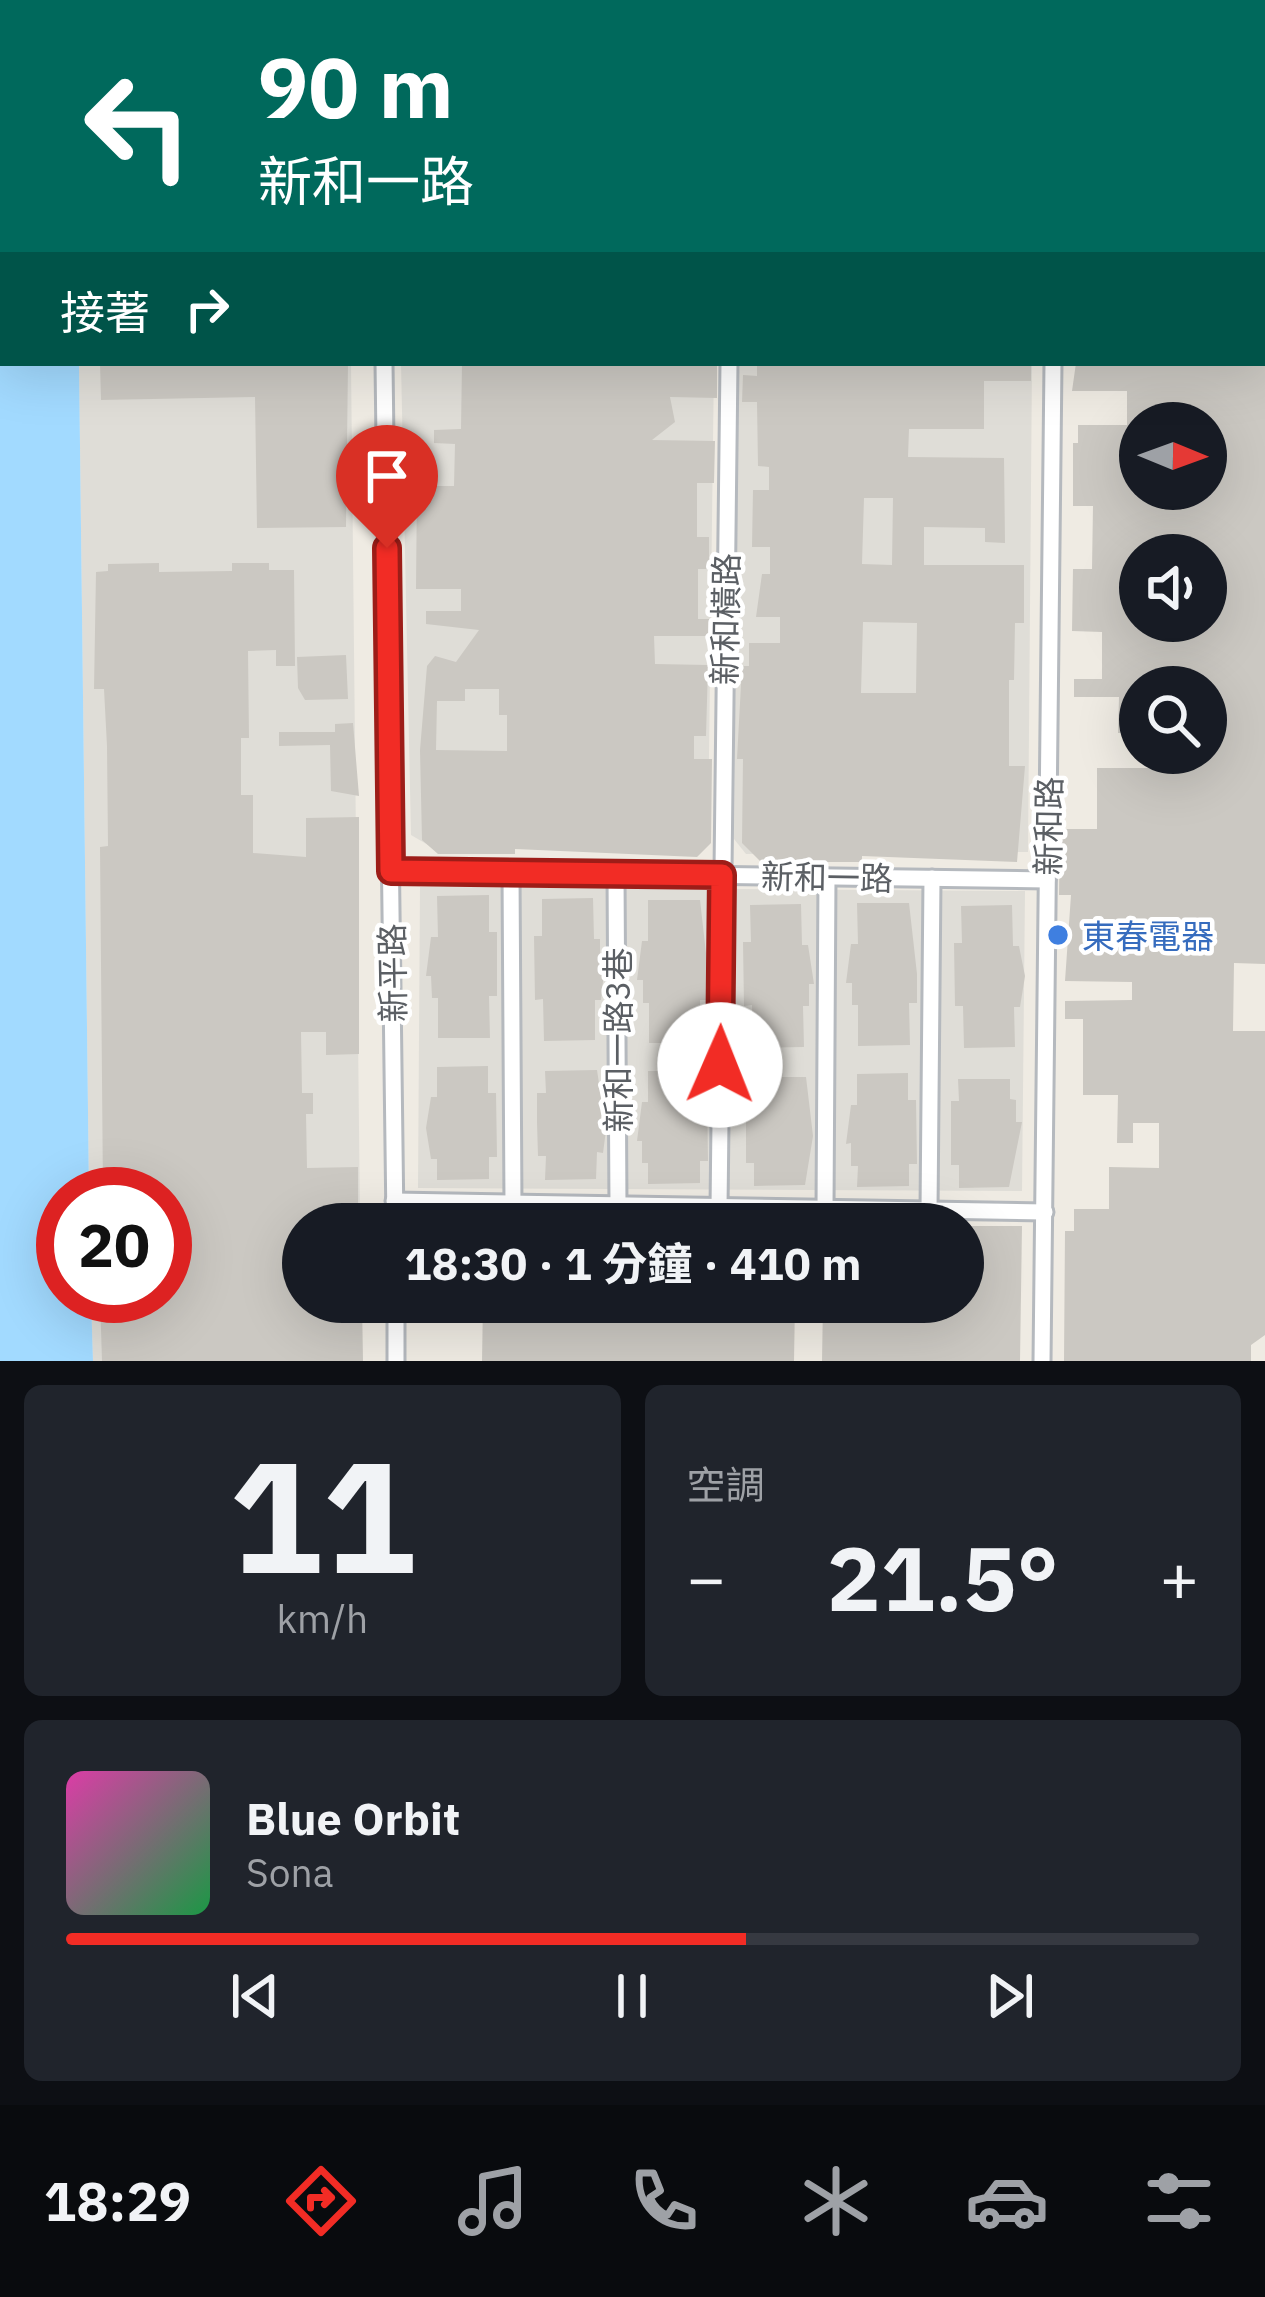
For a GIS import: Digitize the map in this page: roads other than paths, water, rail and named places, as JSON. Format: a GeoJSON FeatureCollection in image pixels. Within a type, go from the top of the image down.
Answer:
{"type":"FeatureCollection","features":[{"type":"Feature","properties":{"kind":"street","name":"新平路"},"geometry":{"type":"LineString","coordinates":[[384,366],[394,1202]]}},
{"type":"Feature","properties":{"kind":"street","name":"新和橫路"},"geometry":{"type":"LineString","coordinates":[[719,1203],[729,366]]}},
{"type":"Feature","properties":{"kind":"street","name":"新和路"},"geometry":{"type":"LineString","coordinates":[[1042,1361],[1053,366]]}},
{"type":"Feature","properties":{"kind":"street","name":"新和一路"},"geometry":{"type":"LineString","coordinates":[[391,871],[1047,880]]}},
{"type":"Feature","properties":{"kind":"street"},"geometry":{"type":"LineString","coordinates":[[511,873],[512,1203]]}},
{"type":"Feature","properties":{"kind":"street","name":"新和一路3巷"},"geometry":{"type":"LineString","coordinates":[[616,874],[618,1203]]}},
{"type":"Feature","properties":{"kind":"street"},"geometry":{"type":"LineString","coordinates":[[826,1203],[827,877]]}},
{"type":"Feature","properties":{"kind":"street"},"geometry":{"type":"LineString","coordinates":[[929,1203],[932,878]]}},
{"type":"Feature","properties":{"kind":"street"},"geometry":{"type":"LineString","coordinates":[[394,1202],[453,1203]]}},
{"type":"Feature","properties":{"kind":"street"},"geometry":{"type":"LineString","coordinates":[[984,1211],[1045,1212]]}},
{"type":"Feature","properties":{"kind":"street"},"geometry":{"type":"LineString","coordinates":[[396,1323],[396,1361]]}},
{"type":"Feature","properties":{"kind":"water"},"geometry":{"type":"Polygon","coordinates":[[[0,366],[79,366],[89,1167],[36,1167],[36,1323],[92,1323],[93,1361],[0,1361],[0,366]]]}},
{"type":"Feature","properties":{"kind":"place","name":"東春電器"},"geometry":{"type":"Point","coordinates":[1058,935]}}]}
